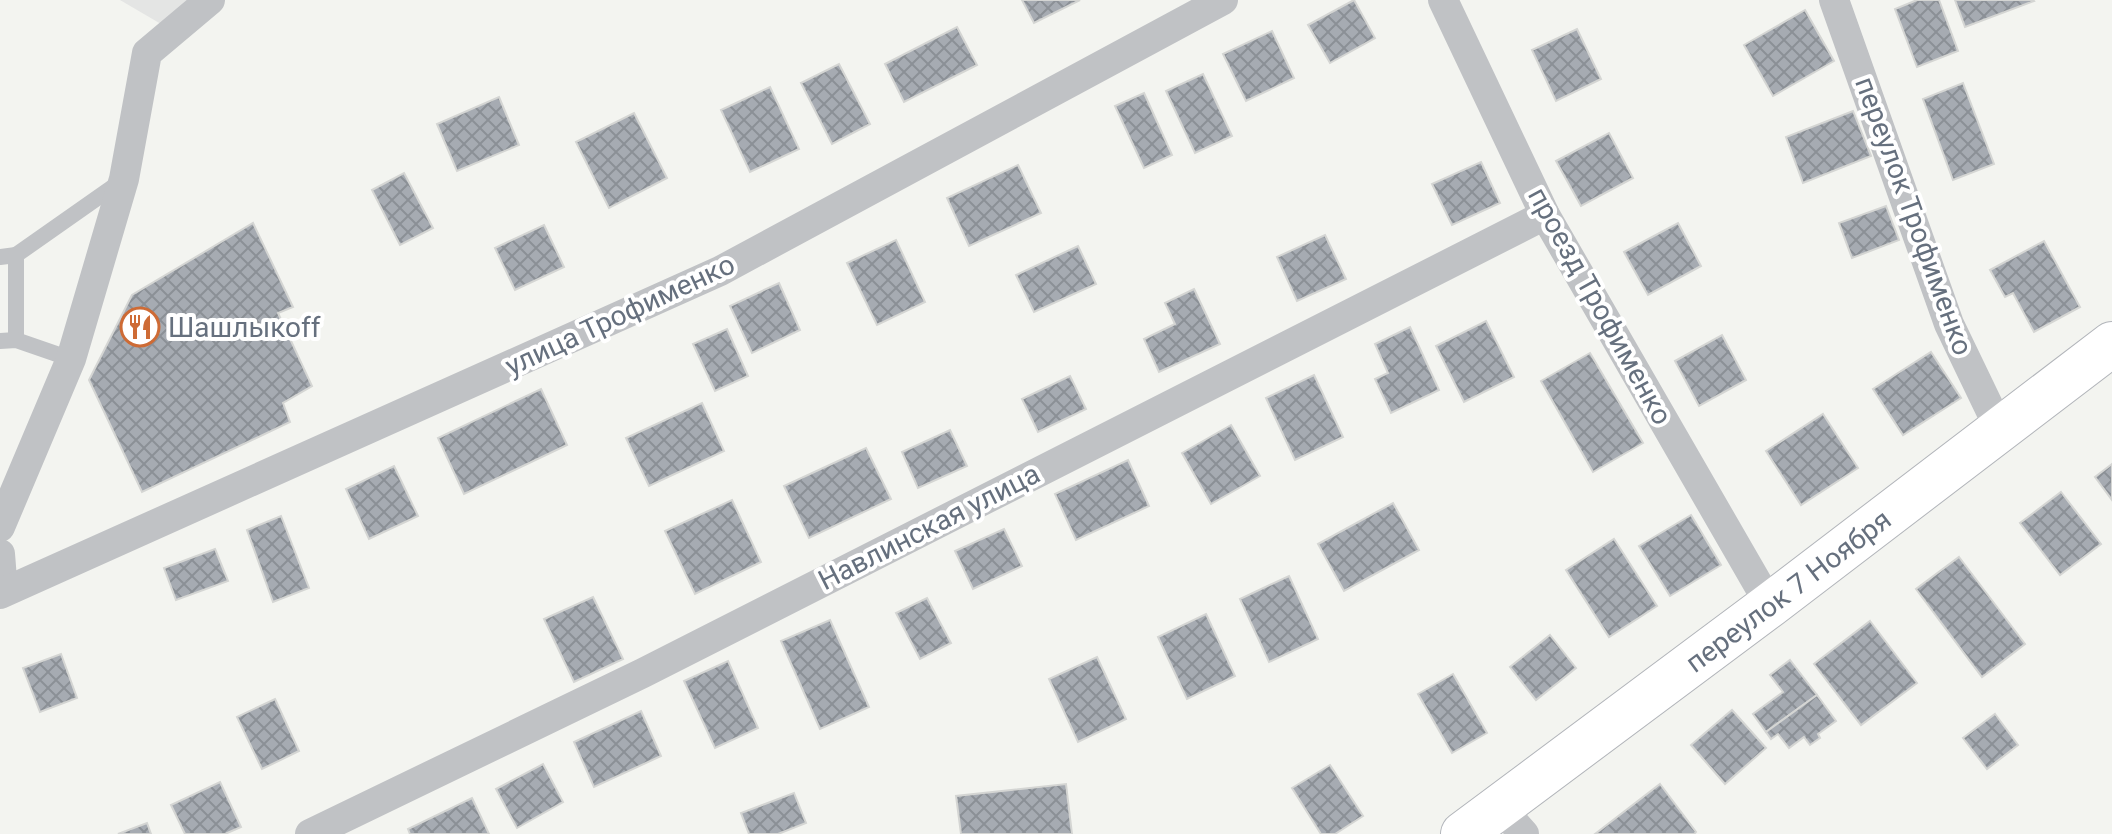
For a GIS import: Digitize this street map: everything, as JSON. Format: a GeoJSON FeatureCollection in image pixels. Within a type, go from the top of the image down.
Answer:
{"type":"FeatureCollection","features":[{"type":"Feature","properties":{"kind":"street"},"geometry":{"type":"LineString","coordinates":[[0,527],[71,359],[124,179],[147,53],[210,0]]}},
{"type":"Feature","properties":{"kind":"street","name":"улица Трофименко"},"geometry":{"type":"LineString","coordinates":[[2,593],[720,271],[1223,0]]}},
{"type":"Feature","properties":{"kind":"street","name":"проезд Трофименко"},"geometry":{"type":"LineString","coordinates":[[1443,0],[1545,215],[1770,605]]}},
{"type":"Feature","properties":{"kind":"street","name":"переулок Трофименко"},"geometry":{"type":"LineString","coordinates":[[1834,0],[1949,324],[2000,430]]}},
{"type":"Feature","properties":{"kind":"street","name":"Навлинская улица"},"geometry":{"type":"LineString","coordinates":[[310,834],[643,673],[1545,215]]}},
{"type":"Feature","properties":{"kind":"street","name":"переулок 7 Ноября"},"geometry":{"type":"LineString","coordinates":[[1463,834],[1512,820],[1770,605],[2112,344]]}},
{"type":"Feature","properties":{"kind":"street"},"geometry":{"type":"LineString","coordinates":[[0,554],[2,593]]}},
{"type":"Feature","properties":{"kind":"lane"},"geometry":{"type":"LineString","coordinates":[[71,359],[8,341],[8,256],[124,179]]}},
{"type":"Feature","properties":{"kind":"shaded area"},"geometry":{"type":"Polygon","coordinates":[[[120,0],[197,0],[161,24],[120,0]]]}},
{"type":"Feature","properties":{"kind":"building"},"geometry":{"type":"Polygon","coordinates":[[[1022,0],[1080,0],[1034,23],[1022,0]]]}},
{"type":"Feature","properties":{"kind":"building"},"geometry":{"type":"Polygon","coordinates":[[[1354,0],[1375,38],[1330,63],[1308,25],[1354,0]]]}},
{"type":"Feature","properties":{"kind":"building"},"geometry":{"type":"Polygon","coordinates":[[[1917,0],[1939,0],[1958,51],[1917,67],[1895,9],[1917,0]]]}},
{"type":"Feature","properties":{"kind":"building"},"geometry":{"type":"Polygon","coordinates":[[[1955,0],[2033,0],[2034,1],[1965,27],[1955,0]]]}},
{"type":"Feature","properties":{"kind":"building"},"geometry":{"type":"Polygon","coordinates":[[[1805,10],[1834,61],[1773,96],[1744,45],[1805,10]]]}},
{"type":"Feature","properties":{"kind":"building"},"geometry":{"type":"Polygon","coordinates":[[[957,27],[977,65],[904,102],[885,64],[957,27]]]}},
{"type":"Feature","properties":{"kind":"building"},"geometry":{"type":"Polygon","coordinates":[[[1577,29],[1601,79],[1556,101],[1532,50],[1577,29]]]}},
{"type":"Feature","properties":{"kind":"building"},"geometry":{"type":"Polygon","coordinates":[[[1272,31],[1294,78],[1246,101],[1223,54],[1272,31]]]}},
{"type":"Feature","properties":{"kind":"building"},"geometry":{"type":"Polygon","coordinates":[[[839,64],[870,124],[832,144],[801,83],[839,64]]]}},
{"type":"Feature","properties":{"kind":"building"},"geometry":{"type":"Polygon","coordinates":[[[1203,74],[1232,136],[1195,153],[1166,91],[1203,74]]]}},
{"type":"Feature","properties":{"kind":"building"},"geometry":{"type":"Polygon","coordinates":[[[1963,83],[1994,164],[1953,180],[1923,99],[1963,83]]]}},
{"type":"Feature","properties":{"kind":"building"},"geometry":{"type":"Polygon","coordinates":[[[770,87],[799,149],[750,172],[721,110],[770,87]]]}},
{"type":"Feature","properties":{"kind":"building"},"geometry":{"type":"Polygon","coordinates":[[[1144,93],[1172,155],[1144,168],[1115,106],[1144,93]]]}},
{"type":"Feature","properties":{"kind":"building"},"geometry":{"type":"Polygon","coordinates":[[[499,97],[519,145],[457,171],[437,124],[499,97]]]}},
{"type":"Feature","properties":{"kind":"building"},"geometry":{"type":"Polygon","coordinates":[[[1853,111],[1871,156],[1803,183],[1786,137],[1853,111]]]}},
{"type":"Feature","properties":{"kind":"building"},"geometry":{"type":"Polygon","coordinates":[[[634,113],[667,178],[609,208],[576,142],[634,113]]]}},
{"type":"Feature","properties":{"kind":"building"},"geometry":{"type":"Polygon","coordinates":[[[1609,133],[1633,178],[1581,206],[1556,161],[1609,133]]]}},
{"type":"Feature","properties":{"kind":"building"},"geometry":{"type":"Polygon","coordinates":[[[1481,162],[1500,203],[1452,225],[1432,184],[1481,162]]]}},
{"type":"Feature","properties":{"kind":"building"},"geometry":{"type":"Polygon","coordinates":[[[1018,165],[1041,213],[969,246],[947,198],[1018,165]]]}},
{"type":"Feature","properties":{"kind":"building"},"geometry":{"type":"Polygon","coordinates":[[[404,173],[433,228],[400,245],[372,190],[404,173]]]}},
{"type":"Feature","properties":{"kind":"building"},"geometry":{"type":"Polygon","coordinates":[[[1886,206],[1899,240],[1852,258],[1839,223],[1886,206]]]}},
{"type":"Feature","properties":{"kind":"building"},"geometry":{"type":"Polygon","coordinates":[[[253,223],[293,307],[278,313],[312,386],[283,403],[290,422],[142,492],[89,380],[132,295],[253,223]]]}},
{"type":"Feature","properties":{"kind":"building"},"geometry":{"type":"Polygon","coordinates":[[[1678,223],[1701,266],[1648,295],[1624,252],[1678,223]]]}},
{"type":"Feature","properties":{"kind":"building"},"geometry":{"type":"Polygon","coordinates":[[[544,225],[564,267],[515,290],[495,248],[544,225]]]}},
{"type":"Feature","properties":{"kind":"building"},"geometry":{"type":"Polygon","coordinates":[[[1325,235],[1346,279],[1297,301],[1277,257],[1325,235]]]}},
{"type":"Feature","properties":{"kind":"building"},"geometry":{"type":"Polygon","coordinates":[[[896,240],[925,302],[877,325],[847,263],[896,240]]]}},
{"type":"Feature","properties":{"kind":"building"},"geometry":{"type":"Polygon","coordinates":[[[2044,241],[2080,307],[2034,332],[2013,293],[2005,297],[1990,270],[2044,241]]]}},
{"type":"Feature","properties":{"kind":"building"},"geometry":{"type":"Polygon","coordinates":[[[1078,246],[1096,284],[1034,312],[1016,275],[1078,246]]]}},
{"type":"Feature","properties":{"kind":"building"},"geometry":{"type":"Polygon","coordinates":[[[779,283],[800,330],[752,353],[730,306],[779,283]]]}},
{"type":"Feature","properties":{"kind":"building"},"geometry":{"type":"Polygon","coordinates":[[[1194,289],[1220,344],[1159,372],[1144,339],[1175,324],[1165,303],[1194,289]]]}},
{"type":"Feature","properties":{"kind":"building"},"geometry":{"type":"Polygon","coordinates":[[[1486,321],[1514,377],[1464,402],[1436,346],[1486,321]]]}},
{"type":"Feature","properties":{"kind":"building"},"geometry":{"type":"Polygon","coordinates":[[[1410,327],[1439,390],[1391,413],[1375,379],[1388,373],[1375,344],[1410,327]]]}},
{"type":"Feature","properties":{"kind":"building"},"geometry":{"type":"Polygon","coordinates":[[[727,329],[748,376],[715,391],[693,344],[727,329]]]}},
{"type":"Feature","properties":{"kind":"building"},"geometry":{"type":"Polygon","coordinates":[[[1722,335],[1746,380],[1699,406],[1675,361],[1722,335]]]}},
{"type":"Feature","properties":{"kind":"building"},"geometry":{"type":"Polygon","coordinates":[[[1931,352],[1961,398],[1903,435],[1873,389],[1931,352]]]}},
{"type":"Feature","properties":{"kind":"building"},"geometry":{"type":"Polygon","coordinates":[[[1590,353],[1643,443],[1593,472],[1541,381],[1590,353]]]}},
{"type":"Feature","properties":{"kind":"building"},"geometry":{"type":"Polygon","coordinates":[[[1314,375],[1343,437],[1295,460],[1266,398],[1314,375]]]}},
{"type":"Feature","properties":{"kind":"building"},"geometry":{"type":"Polygon","coordinates":[[[1070,376],[1086,409],[1038,432],[1022,399],[1070,376]]]}},
{"type":"Feature","properties":{"kind":"building"},"geometry":{"type":"Polygon","coordinates":[[[541,389],[567,445],[464,494],[438,438],[541,389]]]}},
{"type":"Feature","properties":{"kind":"building"},"geometry":{"type":"Polygon","coordinates":[[[702,403],[724,451],[649,486],[626,438],[702,403]]]}},
{"type":"Feature","properties":{"kind":"building"},"geometry":{"type":"Polygon","coordinates":[[[1823,414],[1858,468],[1801,505],[1766,451],[1823,414]]]}},
{"type":"Feature","properties":{"kind":"building"},"geometry":{"type":"Polygon","coordinates":[[[1231,425],[1260,476],[1211,504],[1182,453],[1231,425]]]}},
{"type":"Feature","properties":{"kind":"building"},"geometry":{"type":"Polygon","coordinates":[[[950,430],[967,466],[918,488],[902,452],[950,430]]]}},
{"type":"Feature","properties":{"kind":"building"},"geometry":{"type":"Polygon","coordinates":[[[866,448],[891,499],[809,538],[784,486],[866,448]]]}},
{"type":"Feature","properties":{"kind":"building"},"geometry":{"type":"Polygon","coordinates":[[[1128,460],[1149,506],[1076,540],[1055,494],[1128,460]]]}},
{"type":"Feature","properties":{"kind":"building"},"geometry":{"type":"Polygon","coordinates":[[[2112,464],[2112,500],[2095,477],[2112,464]]]}},
{"type":"Feature","properties":{"kind":"building"},"geometry":{"type":"Polygon","coordinates":[[[394,466],[418,516],[369,539],[346,489],[394,466]]]}},
{"type":"Feature","properties":{"kind":"building"},"geometry":{"type":"Polygon","coordinates":[[[2061,492],[2101,544],[2060,575],[2020,523],[2061,492]]]}},
{"type":"Feature","properties":{"kind":"building"},"geometry":{"type":"Polygon","coordinates":[[[732,500],[761,562],[695,594],[665,531],[732,500]]]}},
{"type":"Feature","properties":{"kind":"building"},"geometry":{"type":"Polygon","coordinates":[[[1393,503],[1419,550],[1344,591],[1318,544],[1393,503]]]}},
{"type":"Feature","properties":{"kind":"building"},"geometry":{"type":"Polygon","coordinates":[[[1691,515],[1721,565],[1670,596],[1639,546],[1691,515]]]}},
{"type":"Feature","properties":{"kind":"building"},"geometry":{"type":"Polygon","coordinates":[[[281,516],[309,588],[273,602],[247,530],[281,516]]]}},
{"type":"Feature","properties":{"kind":"building"},"geometry":{"type":"Polygon","coordinates":[[[1004,529],[1022,566],[973,589],[955,551],[1004,529]]]}},
{"type":"Feature","properties":{"kind":"building"},"geometry":{"type":"Polygon","coordinates":[[[1614,539],[1657,606],[1609,637],[1566,570],[1614,539]]]}},
{"type":"Feature","properties":{"kind":"building"},"geometry":{"type":"Polygon","coordinates":[[[215,549],[228,581],[176,600],[164,568],[215,549]]]}},
{"type":"Feature","properties":{"kind":"building"},"geometry":{"type":"Polygon","coordinates":[[[1959,557],[2025,644],[1982,677],[1916,589],[1959,557]]]}},
{"type":"Feature","properties":{"kind":"building"},"geometry":{"type":"Polygon","coordinates":[[[1289,576],[1318,639],[1269,662],[1240,599],[1289,576]]]}},
{"type":"Feature","properties":{"kind":"building"},"geometry":{"type":"Polygon","coordinates":[[[593,597],[623,659],[574,682],[544,619],[593,597]]]}},
{"type":"Feature","properties":{"kind":"building"},"geometry":{"type":"Polygon","coordinates":[[[927,598],[951,643],[920,659],[896,613],[927,598]]]}},
{"type":"Feature","properties":{"kind":"building"},"geometry":{"type":"Polygon","coordinates":[[[1206,614],[1235,676],[1187,699],[1158,637],[1206,614]]]}},
{"type":"Feature","properties":{"kind":"building"},"geometry":{"type":"Polygon","coordinates":[[[830,620],[869,707],[820,729],[781,641],[830,620]]]}},
{"type":"Feature","properties":{"kind":"building"},"geometry":{"type":"Polygon","coordinates":[[[1870,621],[1917,683],[1861,725],[1814,664],[1870,621]]]}},
{"type":"Feature","properties":{"kind":"building"},"geometry":{"type":"Polygon","coordinates":[[[1550,635],[1576,668],[1536,700],[1510,667],[1550,635]]]}},
{"type":"Feature","properties":{"kind":"building"},"geometry":{"type":"Polygon","coordinates":[[[61,654],[77,698],[40,712],[23,668],[61,654]]]}},
{"type":"Feature","properties":{"kind":"building"},"geometry":{"type":"Polygon","coordinates":[[[1097,657],[1126,719],[1078,742],[1049,679],[1097,657]]]}},
{"type":"Feature","properties":{"kind":"building"},"geometry":{"type":"Polygon","coordinates":[[[1790,660],[1817,695],[1766,732],[1753,714],[1783,692],[1770,675],[1790,660]]]}},
{"type":"Feature","properties":{"kind":"building"},"geometry":{"type":"Polygon","coordinates":[[[728,661],[758,728],[715,748],[684,681],[728,661]]]}},
{"type":"Feature","properties":{"kind":"building"},"geometry":{"type":"Polygon","coordinates":[[[1453,674],[1487,733],[1452,753],[1418,694],[1453,674]]]}},
{"type":"Feature","properties":{"kind":"building"},"geometry":{"type":"Polygon","coordinates":[[[1817,695],[1836,721],[1818,734],[1820,738],[1810,745],[1804,737],[1789,748],[1778,734],[1771,739],[1766,732],[1817,695]]]}},
{"type":"Feature","properties":{"kind":"building"},"geometry":{"type":"Polygon","coordinates":[[[275,699],[299,751],[262,769],[237,717],[275,699]]]}},
{"type":"Feature","properties":{"kind":"building"},"geometry":{"type":"Polygon","coordinates":[[[1732,710],[1766,748],[1725,784],[1691,745],[1732,710]]]}},
{"type":"Feature","properties":{"kind":"building"},"geometry":{"type":"Polygon","coordinates":[[[641,711],[661,756],[594,787],[574,742],[641,711]]]}},
{"type":"Feature","properties":{"kind":"building"},"geometry":{"type":"Polygon","coordinates":[[[1995,714],[2018,745],[1987,769],[1963,738],[1995,714]]]}},
{"type":"Feature","properties":{"kind":"building"},"geometry":{"type":"Polygon","coordinates":[[[543,764],[563,802],[517,828],[496,789],[543,764]]]}},
{"type":"Feature","properties":{"kind":"building"},"geometry":{"type":"Polygon","coordinates":[[[1330,765],[1363,816],[1335,834],[1321,834],[1292,788],[1330,765]]]}},
{"type":"Feature","properties":{"kind":"building"},"geometry":{"type":"Polygon","coordinates":[[[220,782],[241,827],[225,834],[185,834],[171,805],[220,782]]]}},
{"type":"Feature","properties":{"kind":"building"},"geometry":{"type":"Polygon","coordinates":[[[1066,784],[1072,834],[961,834],[956,796],[1066,784]]]}},
{"type":"Feature","properties":{"kind":"building"},"geometry":{"type":"Polygon","coordinates":[[[1660,784],[1696,832],[1694,834],[1595,834],[1660,784]]]}},
{"type":"Feature","properties":{"kind":"building"},"geometry":{"type":"Polygon","coordinates":[[[794,793],[806,823],[778,834],[749,834],[741,813],[794,793]]]}},
{"type":"Feature","properties":{"kind":"building"},"geometry":{"type":"Polygon","coordinates":[[[472,798],[489,834],[410,834],[408,829],[472,798]]]}},
{"type":"Feature","properties":{"kind":"building"},"geometry":{"type":"Polygon","coordinates":[[[147,823],[151,834],[118,834],[147,823]]]}},
{"type":"Feature","properties":{"kind":"place","name":"Шашлыкоff"},"geometry":{"type":"Point","coordinates":[140,327]}}]}
